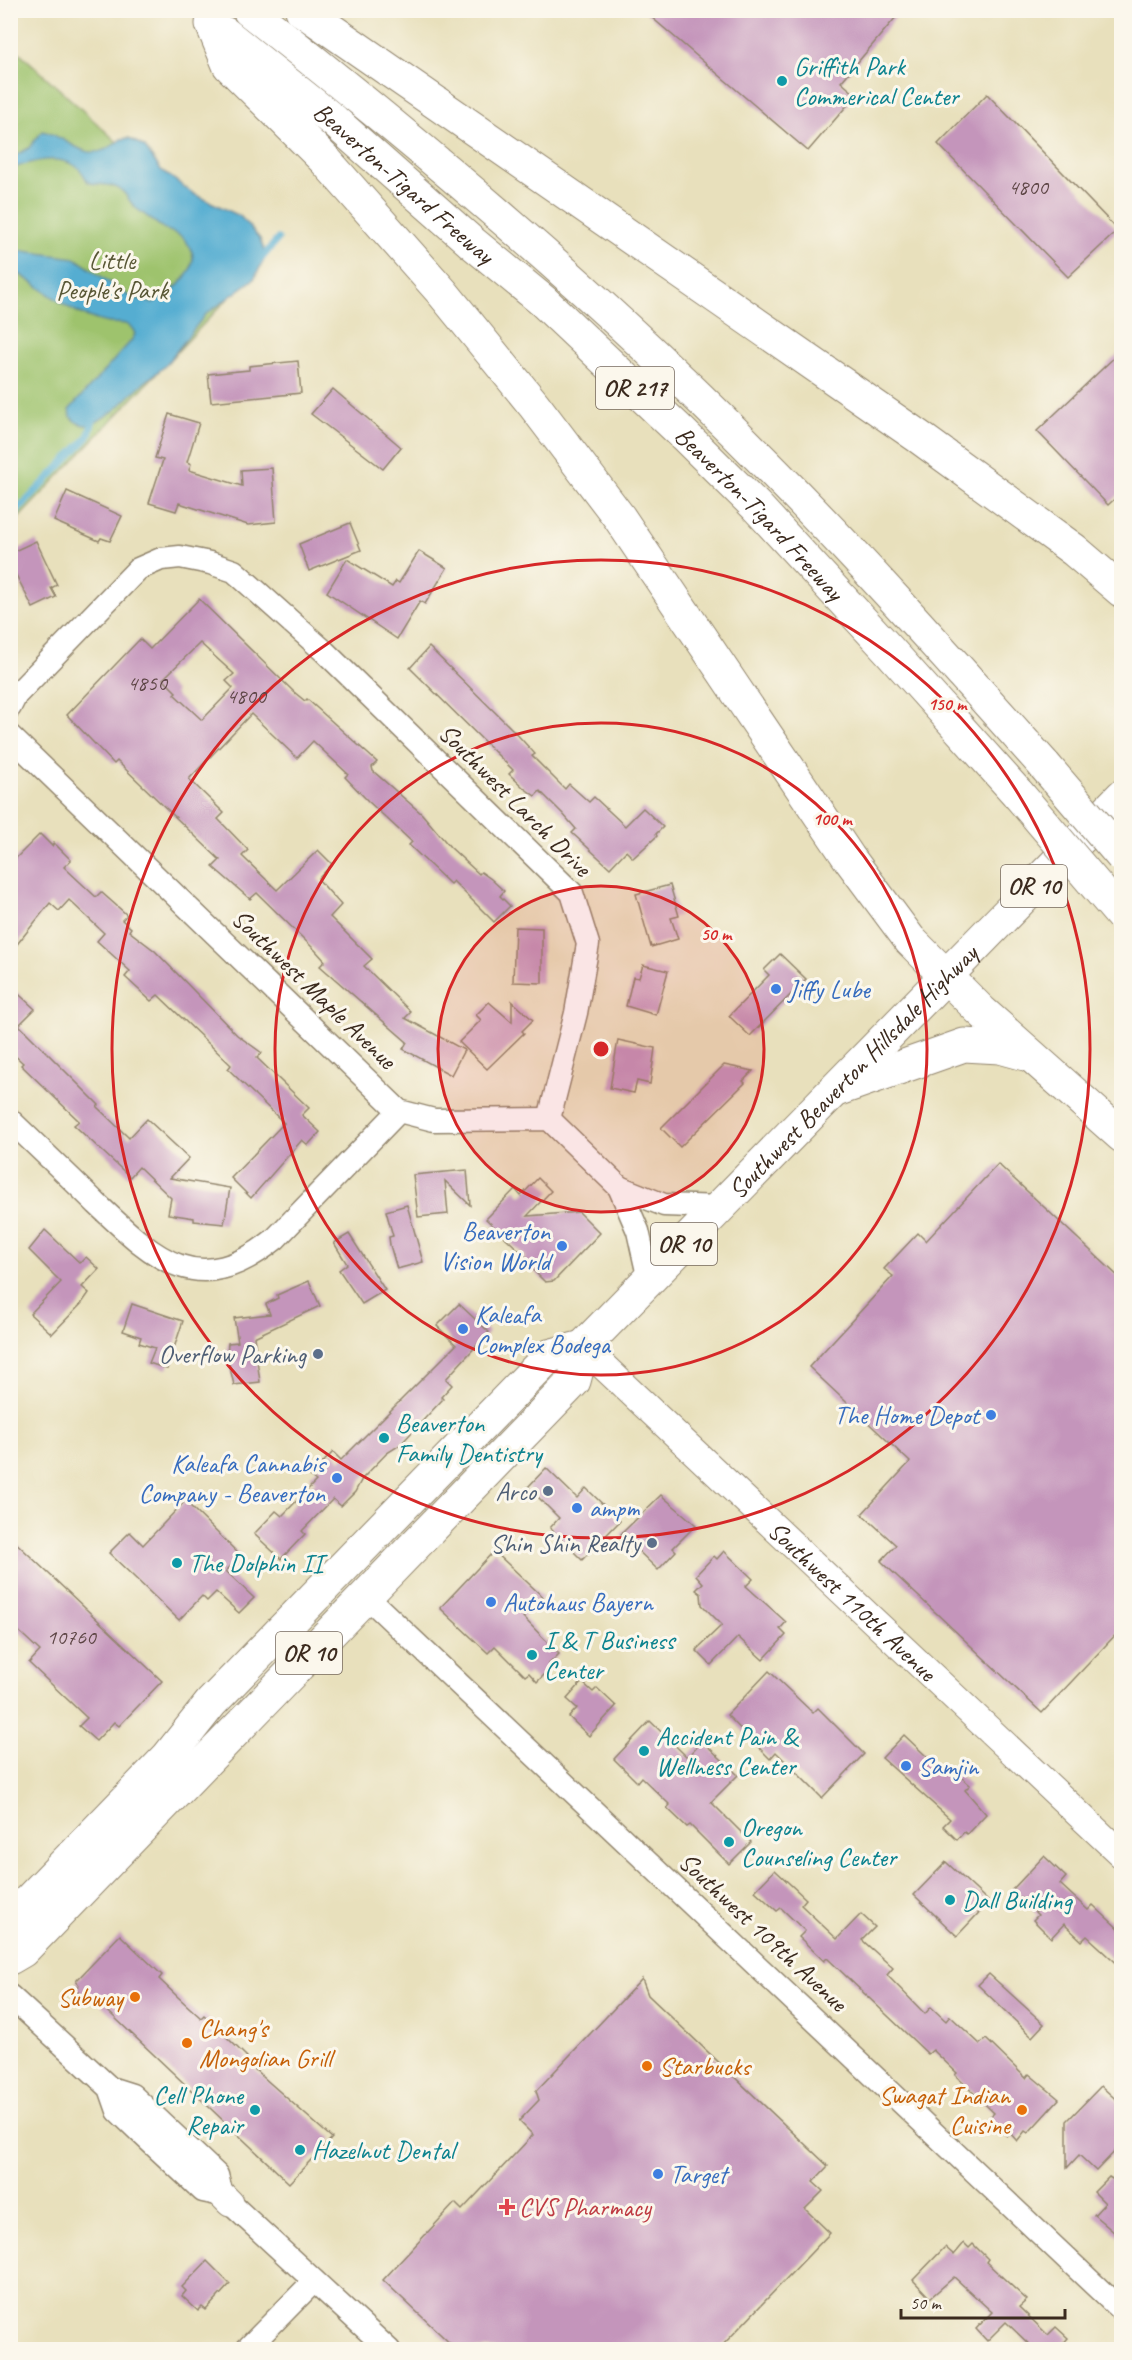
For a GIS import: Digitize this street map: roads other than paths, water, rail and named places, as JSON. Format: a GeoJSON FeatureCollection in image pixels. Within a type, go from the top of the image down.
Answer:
{"type":"FeatureCollection","features":[{"type":"Feature","properties":{"kind":"main road","name":"Beaverton-Tigard Freeway"},"geometry":{"type":"LineString","coordinates":[[249,10],[340,82],[454,178],[693,392],[857,557],[1045,766],[1122,856]]}},
{"type":"Feature","properties":{"kind":"main road"},"geometry":{"type":"LineString","coordinates":[[302,10],[919,437],[1039,524],[1122,591]]}},
{"type":"Feature","properties":{"kind":"main road","name":"Beaverton-Tigard Freeway"},"geometry":{"type":"LineString","coordinates":[[203,17],[334,121],[470,241],[543,301],[680,431],[857,615],[1018,795],[1122,916]]}},
{"type":"Feature","properties":{"kind":"main road"},"geometry":{"type":"LineString","coordinates":[[203,17],[229,65],[325,160],[442,292],[534,405],[619,517],[849,858],[910,940],[946,977],[1122,1136]]}},
{"type":"Feature","properties":{"kind":"main road","name":"Southwest Beaverton Hillsdale Highway"},"geometry":{"type":"LineString","coordinates":[[10,1958],[30,1943],[574,1381],[584,1347],[1122,796]]}},
{"type":"Feature","properties":{"kind":"main road"},"geometry":{"type":"LineString","coordinates":[[836,1090],[964,1045],[1000,1047],[1033,1056]]}},
{"type":"Feature","properties":{"kind":"main road","name":"OR 10"},"geometry":{"type":"LineString","coordinates":[[10,1920],[168,1757],[211,1703],[549,1356],[584,1347]]}},
{"type":"Feature","properties":{"kind":"main road"},"geometry":{"type":"LineString","coordinates":[[365,1595],[361,1584],[367,1544]]}},
{"type":"Feature","properties":{"kind":"street","name":"Southwest Larch Drive"},"geometry":{"type":"LineString","coordinates":[[10,707],[16,695],[138,569],[161,559],[180,557],[210,562],[234,571],[325,652],[572,893],[588,944],[576,1013],[549,1119]]}},
{"type":"Feature","properties":{"kind":"street","name":"Southwest Maple Avenue"},"geometry":{"type":"LineString","coordinates":[[10,736],[399,1111],[434,1120],[549,1119]]}},
{"type":"Feature","properties":{"kind":"street"},"geometry":{"type":"LineString","coordinates":[[10,1120],[141,1246],[175,1266],[212,1270],[234,1265],[255,1255],[275,1239],[399,1111]]}},
{"type":"Feature","properties":{"kind":"street"},"geometry":{"type":"LineString","coordinates":[[549,1119],[619,1187],[664,1205],[720,1208]]}},
{"type":"Feature","properties":{"kind":"street"},"geometry":{"type":"LineString","coordinates":[[619,1187],[638,1231],[648,1280]]}},
{"type":"Feature","properties":{"kind":"street","name":"Southwest 110th Avenue"},"geometry":{"type":"LineString","coordinates":[[584,1347],[1122,1855]]}},
{"type":"Feature","properties":{"kind":"street","name":"Southwest 109th Avenue"},"geometry":{"type":"LineString","coordinates":[[365,1595],[1122,2311]]}},
{"type":"Feature","properties":{"kind":"street"},"geometry":{"type":"LineString","coordinates":[[10,1996],[110,2088],[132,2095],[217,2175],[226,2199],[389,2349]]}},
{"type":"Feature","properties":{"kind":"street"},"geometry":{"type":"LineString","coordinates":[[246,2349],[314,2281]]}},
{"type":"Feature","properties":{"kind":"water"},"geometry":{"type":"Polygon","coordinates":[[[42,131],[89,152],[98,152],[109,148],[121,139],[129,138],[145,147],[160,169],[194,194],[240,216],[260,239],[266,256],[254,279],[205,315],[164,367],[115,410],[92,425],[77,422],[71,418],[69,410],[135,334],[126,324],[104,322],[78,312],[11,269],[11,247],[16,250],[75,258],[129,296],[152,303],[179,284],[191,267],[193,257],[183,238],[163,228],[137,209],[122,191],[112,186],[88,182],[79,169],[69,163],[61,160],[44,160],[11,169],[11,158],[29,148],[42,131]]]}},
{"type":"Feature","properties":{"kind":"waterway"},"geometry":{"type":"LineString","coordinates":[[261,259],[278,239]]}},
{"type":"Feature","properties":{"kind":"waterway"},"geometry":{"type":"LineString","coordinates":[[10,518],[88,437],[94,417]]}},
{"type":"Feature","properties":{"kind":"place","name":"Griffith Park Commerical Center"},"geometry":{"type":"Point","coordinates":[782,81]}},
{"type":"Feature","properties":{"kind":"place","name":"Jiffy Lube"},"geometry":{"type":"Point","coordinates":[776,989]}},
{"type":"Feature","properties":{"kind":"place","name":"Beaverton Vision World"},"geometry":{"type":"Point","coordinates":[562,1246]}},
{"type":"Feature","properties":{"kind":"place","name":"Kaleafa Complex Bodega"},"geometry":{"type":"Point","coordinates":[463,1329]}},
{"type":"Feature","properties":{"kind":"place","name":"Overflow Parking"},"geometry":{"type":"Point","coordinates":[318,1354]}},
{"type":"Feature","properties":{"kind":"place","name":"The Home Depot"},"geometry":{"type":"Point","coordinates":[991,1415]}},
{"type":"Feature","properties":{"kind":"place","name":"Beaverton Family Dentistry"},"geometry":{"type":"Point","coordinates":[384,1438]}},
{"type":"Feature","properties":{"kind":"place","name":"Kaleafa Cannabis Company - Beaverton"},"geometry":{"type":"Point","coordinates":[337,1478]}},
{"type":"Feature","properties":{"kind":"place","name":"Arco"},"geometry":{"type":"Point","coordinates":[548,1491]}},
{"type":"Feature","properties":{"kind":"place","name":"ampm"},"geometry":{"type":"Point","coordinates":[577,1508]}},
{"type":"Feature","properties":{"kind":"place","name":"Shin Shin Realty"},"geometry":{"type":"Point","coordinates":[652,1543]}},
{"type":"Feature","properties":{"kind":"place","name":"The Dolphin II"},"geometry":{"type":"Point","coordinates":[177,1563]}},
{"type":"Feature","properties":{"kind":"place","name":"Autohaus Bayern"},"geometry":{"type":"Point","coordinates":[491,1602]}},
{"type":"Feature","properties":{"kind":"place","name":"I & T Business Center"},"geometry":{"type":"Point","coordinates":[532,1655]}},
{"type":"Feature","properties":{"kind":"place","name":"Accident Pain & Wellness Center"},"geometry":{"type":"Point","coordinates":[644,1751]}},
{"type":"Feature","properties":{"kind":"place","name":"Samjin"},"geometry":{"type":"Point","coordinates":[906,1766]}},
{"type":"Feature","properties":{"kind":"place","name":"Oregon Counseling Center"},"geometry":{"type":"Point","coordinates":[729,1842]}},
{"type":"Feature","properties":{"kind":"place","name":"Dall Building"},"geometry":{"type":"Point","coordinates":[950,1900]}},
{"type":"Feature","properties":{"kind":"place","name":"Subway"},"geometry":{"type":"Point","coordinates":[135,1997]}},
{"type":"Feature","properties":{"kind":"place","name":"Chang's Mongolian Grill"},"geometry":{"type":"Point","coordinates":[187,2043]}},
{"type":"Feature","properties":{"kind":"place","name":"Starbucks"},"geometry":{"type":"Point","coordinates":[647,2066]}},
{"type":"Feature","properties":{"kind":"place","name":"Cell Phone Repair"},"geometry":{"type":"Point","coordinates":[255,2110]}},
{"type":"Feature","properties":{"kind":"place","name":"Swagat Indian Cuisine"},"geometry":{"type":"Point","coordinates":[1022,2110]}},
{"type":"Feature","properties":{"kind":"place","name":"Hazelnut Dental"},"geometry":{"type":"Point","coordinates":[300,2150]}},
{"type":"Feature","properties":{"kind":"place","name":"Target"},"geometry":{"type":"Point","coordinates":[658,2174]}},
{"type":"Feature","properties":{"kind":"place","name":"CVS Pharmacy"},"geometry":{"type":"Point","coordinates":[507,2207]}},
{"type":"Feature","properties":{"kind":"park label","name":"Little People's Park"},"geometry":{"type":"Point","coordinates":[112,275]}}]}
